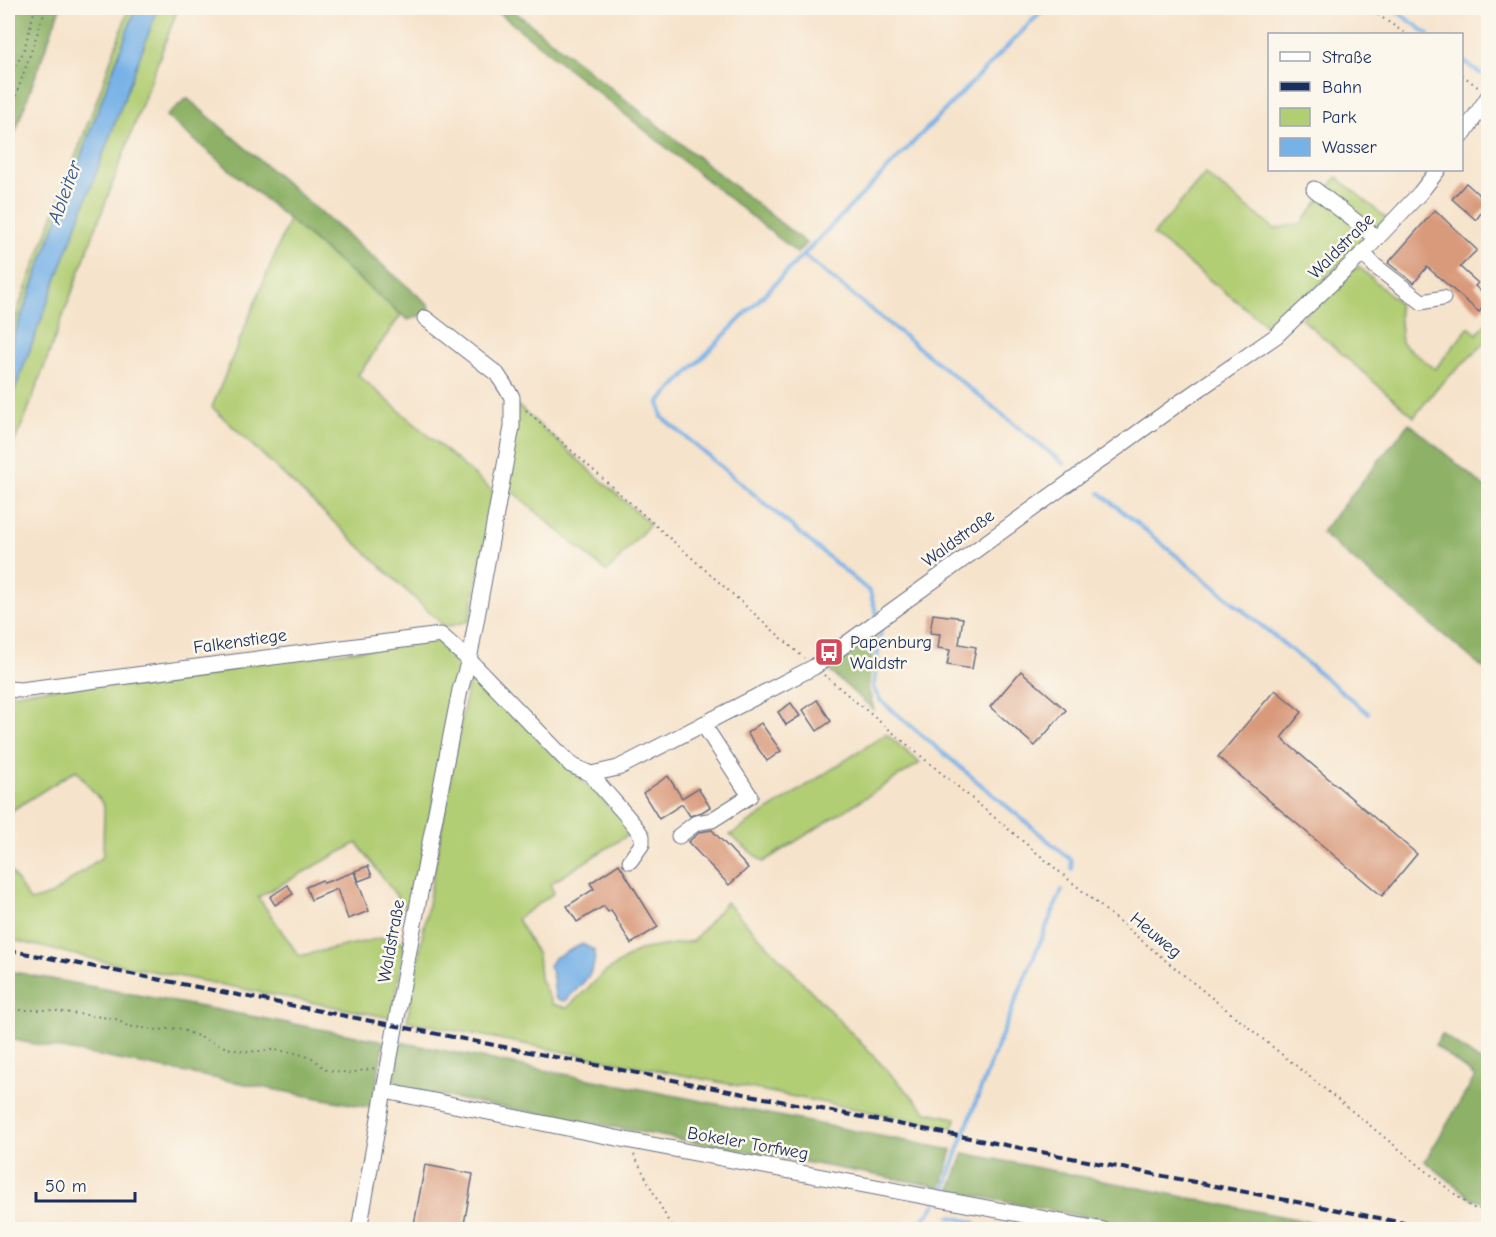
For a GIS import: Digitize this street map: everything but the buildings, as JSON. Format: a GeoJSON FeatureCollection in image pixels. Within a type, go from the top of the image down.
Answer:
{"type":"FeatureCollection","features":[{"type":"Feature","properties":{"kind":"street"},"geometry":{"type":"LineString","coordinates":[[1463,132],[1484,93]]}},
{"type":"Feature","properties":{"kind":"street","name":"Waldstraße"},"geometry":{"type":"LineString","coordinates":[[591,774],[618,768],[814,667],[1179,403],[1276,336],[1363,253],[1420,193],[1437,171]]}},
{"type":"Feature","properties":{"kind":"street"},"geometry":{"type":"LineString","coordinates":[[1314,189],[1377,238]]}},
{"type":"Feature","properties":{"kind":"street"},"geometry":{"type":"LineString","coordinates":[[1363,253],[1375,266],[1422,302],[1443,298]]}},
{"type":"Feature","properties":{"kind":"street"},"geometry":{"type":"LineString","coordinates":[[425,318],[497,374],[512,397]]}},
{"type":"Feature","properties":{"kind":"street","name":"Waldstraße"},"geometry":{"type":"LineString","coordinates":[[359,1230],[411,939],[460,690],[469,660],[512,428],[512,397]]}},
{"type":"Feature","properties":{"kind":"street","name":"Falkenstiege"},"geometry":{"type":"LineString","coordinates":[[8,689],[21,690],[441,635],[469,660]]}},
{"type":"Feature","properties":{"kind":"street"},"geometry":{"type":"LineString","coordinates":[[469,660],[571,765],[591,774],[632,820],[642,836],[642,844],[630,861]]}},
{"type":"Feature","properties":{"kind":"street"},"geometry":{"type":"LineString","coordinates":[[679,836],[696,823],[712,820],[750,796],[703,724]]}},
{"type":"Feature","properties":{"kind":"street","name":"Bokeler Torfweg"},"geometry":{"type":"LineString","coordinates":[[385,1091],[626,1140],[1104,1230]]}},
{"type":"Feature","properties":{"kind":"path"},"geometry":{"type":"LineString","coordinates":[[8,82],[24,50],[35,8]]}},
{"type":"Feature","properties":{"kind":"path"},"geometry":{"type":"LineString","coordinates":[[8,119],[46,8]]}},
{"type":"Feature","properties":{"kind":"path"},"geometry":{"type":"LineString","coordinates":[[1368,8],[1405,33]]}},
{"type":"Feature","properties":{"kind":"path"},"geometry":{"type":"LineString","coordinates":[[1463,77],[1484,93]]}},
{"type":"Feature","properties":{"kind":"path","name":"Heuweg"},"geometry":{"type":"LineString","coordinates":[[512,397],[814,667],[1165,960],[1472,1208],[1488,1210]]}},
{"type":"Feature","properties":{"kind":"path"},"geometry":{"type":"LineString","coordinates":[[8,1010],[49,1010],[116,1019],[127,1026],[159,1030],[178,1028],[227,1048],[245,1052],[272,1050],[292,1052],[312,1058],[326,1070],[350,1073],[388,1065]]}},
{"type":"Feature","properties":{"kind":"path"},"geometry":{"type":"LineString","coordinates":[[626,1140],[672,1230]]}},
{"type":"Feature","properties":{"kind":"green space"},"geometry":{"type":"Polygon","coordinates":[[[8,8],[60,8],[8,152],[8,8]]]}},
{"type":"Feature","properties":{"kind":"green space"},"geometry":{"type":"Polygon","coordinates":[[[129,8],[136,8],[8,352],[8,336],[129,8]]]}},
{"type":"Feature","properties":{"kind":"green space"},"geometry":{"type":"Polygon","coordinates":[[[158,8],[178,8],[25,418],[8,456],[8,408],[158,8]]]}},
{"type":"Feature","properties":{"kind":"green space"},"geometry":{"type":"Polygon","coordinates":[[[493,8],[510,8],[806,243],[797,253],[493,8]]]}},
{"type":"Feature","properties":{"kind":"green space"},"geometry":{"type":"Polygon","coordinates":[[[187,98],[429,305],[430,312],[408,320],[166,116],[187,98]]]}},
{"type":"Feature","properties":{"kind":"green space"},"geometry":{"type":"Polygon","coordinates":[[[1205,174],[1275,229],[1302,223],[1337,177],[1386,218],[1274,331],[1153,235],[1205,174]]]}},
{"type":"Feature","properties":{"kind":"green space"},"geometry":{"type":"Polygon","coordinates":[[[289,220],[401,315],[358,375],[495,493],[469,621],[445,627],[212,407],[289,220]]]}},
{"type":"Feature","properties":{"kind":"green space"},"geometry":{"type":"Polygon","coordinates":[[[1358,266],[1398,302],[1402,343],[1435,369],[1469,327],[1477,334],[1488,321],[1488,340],[1436,389],[1414,417],[1301,318],[1358,266]]]}},
{"type":"Feature","properties":{"kind":"green space"},"geometry":{"type":"Polygon","coordinates":[[[516,404],[650,524],[607,572],[506,486],[516,404]]]}},
{"type":"Feature","properties":{"kind":"green space"},"geometry":{"type":"Polygon","coordinates":[[[1409,423],[1488,490],[1488,672],[1321,533],[1409,423]]]}},
{"type":"Feature","properties":{"kind":"green space"},"geometry":{"type":"Polygon","coordinates":[[[876,630],[868,688],[874,710],[825,667],[876,630]]]}},
{"type":"Feature","properties":{"kind":"green space"},"geometry":{"type":"Polygon","coordinates":[[[440,640],[462,663],[410,914],[357,843],[258,897],[299,956],[381,938],[405,942],[392,1018],[106,962],[8,939],[8,867],[30,901],[51,895],[103,856],[104,805],[76,770],[8,813],[8,694],[440,640]]]}},
{"type":"Feature","properties":{"kind":"green space"},"geometry":{"type":"Polygon","coordinates":[[[479,678],[634,831],[550,884],[554,893],[517,919],[538,955],[540,978],[552,1004],[567,1008],[604,973],[639,950],[693,941],[726,902],[927,1112],[956,1118],[953,1128],[407,1021],[468,683],[479,678]]]}},
{"type":"Feature","properties":{"kind":"green space"},"geometry":{"type":"Polygon","coordinates":[[[886,734],[920,763],[763,862],[730,835],[886,734]]]}},
{"type":"Feature","properties":{"kind":"green space"},"geometry":{"type":"Polygon","coordinates":[[[8,971],[384,1041],[372,1108],[8,1039],[8,971]]]}},
{"type":"Feature","properties":{"kind":"green space"},"geometry":{"type":"Polygon","coordinates":[[[1442,1034],[1488,1067],[1488,1203],[1474,1200],[1425,1161],[1475,1077],[1435,1045],[1442,1034]]]}},
{"type":"Feature","properties":{"kind":"green space"},"geometry":{"type":"Polygon","coordinates":[[[400,1042],[952,1150],[941,1187],[392,1087],[400,1042]]]}},
{"type":"Feature","properties":{"kind":"green space"},"geometry":{"type":"Polygon","coordinates":[[[964,1153],[1346,1229],[1146,1229],[950,1191],[964,1153]]]}},
{"type":"Feature","properties":{"kind":"water"},"geometry":{"type":"Polygon","coordinates":[[[136,8],[158,8],[8,408],[8,352],[136,8]]]}},
{"type":"Feature","properties":{"kind":"water"},"geometry":{"type":"Polygon","coordinates":[[[582,944],[594,950],[595,958],[591,972],[565,1001],[556,999],[549,966],[554,958],[582,944]]]}},
{"type":"Feature","properties":{"kind":"waterway"},"geometry":{"type":"LineString","coordinates":[[877,615],[870,592],[662,417],[659,402],[1045,8]]}},
{"type":"Feature","properties":{"kind":"waterway"},"geometry":{"type":"LineString","coordinates":[[1392,8],[1427,33]]}},
{"type":"Feature","properties":{"kind":"waterway"},"geometry":{"type":"LineString","coordinates":[[1463,61],[1481,74]]}},
{"type":"Feature","properties":{"kind":"waterway"},"geometry":{"type":"LineString","coordinates":[[803,255],[1064,464]]}},
{"type":"Feature","properties":{"kind":"waterway"},"geometry":{"type":"LineString","coordinates":[[1100,493],[1368,713]]}},
{"type":"Feature","properties":{"kind":"waterway"},"geometry":{"type":"LineString","coordinates":[[880,625],[873,688],[880,700],[1071,860],[1072,869]]}},
{"type":"Feature","properties":{"kind":"waterway"},"geometry":{"type":"LineString","coordinates":[[940,1196],[945,1188],[1000,1038],[1062,890]]}},
{"type":"Feature","properties":{"kind":"waterway"},"geometry":{"type":"LineString","coordinates":[[913,1230],[936,1203]]}},
{"type":"Feature","properties":{"kind":"waterway"},"geometry":{"type":"LineString","coordinates":[[950,1217],[974,1222],[981,1230]]}},
{"type":"Feature","properties":{"kind":"railway"},"geometry":{"type":"LineString","coordinates":[[8,950],[1440,1230]]}},
{"type":"Feature","properties":{"kind":"place","name":"Papenburg Waldstr"},"geometry":{"type":"Point","coordinates":[829,652]}},
{"type":"Feature","properties":{"kind":"water label","name":"Ableiter"},"geometry":{"type":"Point","coordinates":[64,192]}}]}
